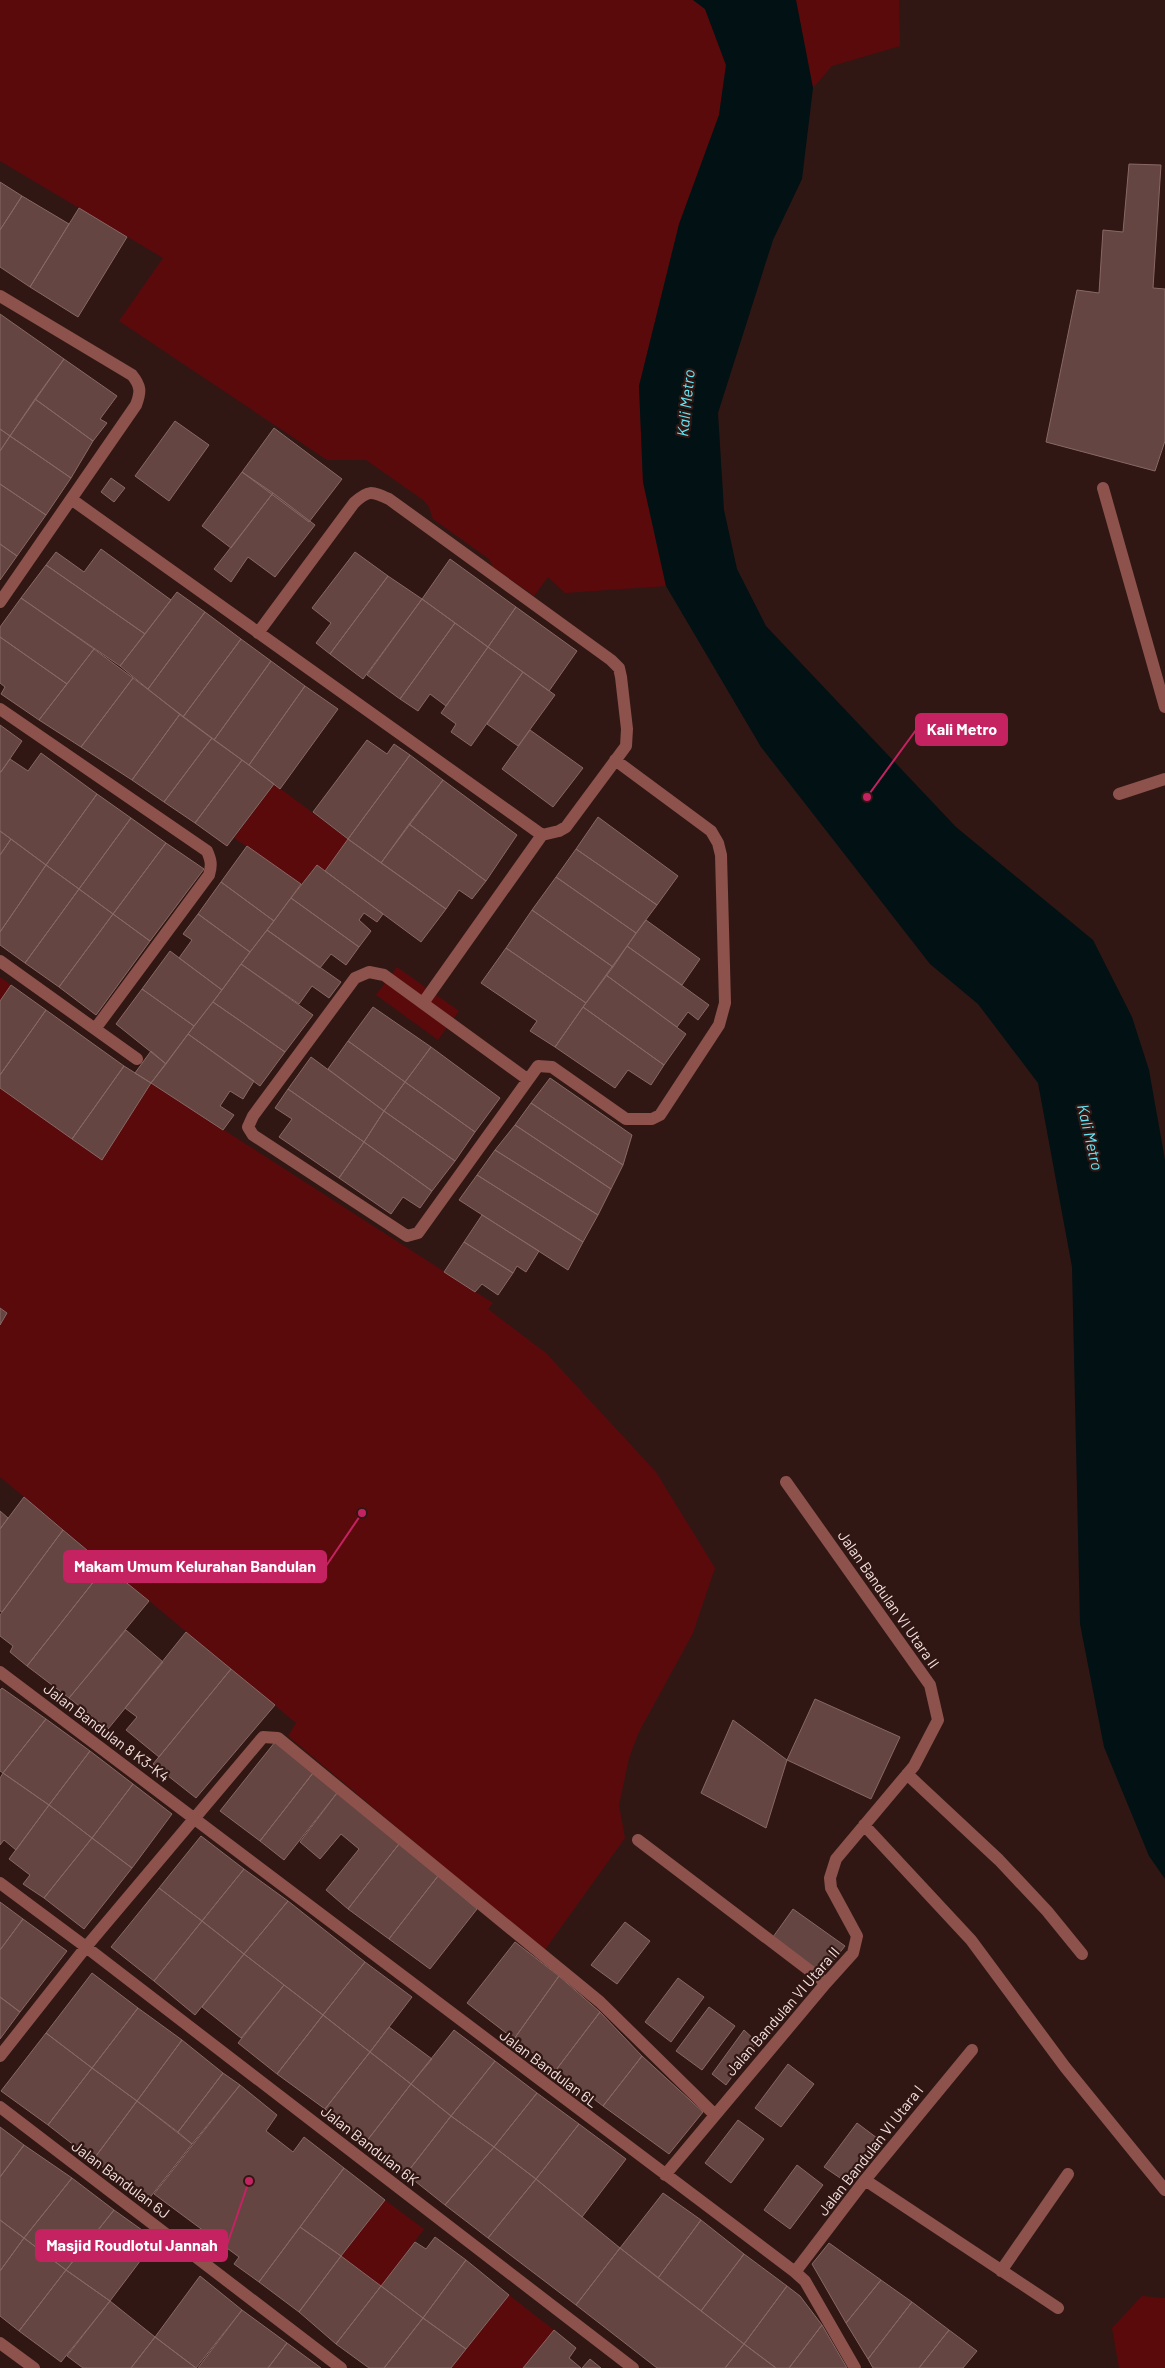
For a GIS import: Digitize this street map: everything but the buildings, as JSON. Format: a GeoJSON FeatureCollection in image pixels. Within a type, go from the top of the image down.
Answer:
{"type":"FeatureCollection","features":[{"type":"Feature","properties":{"kind":"street"},"geometry":{"type":"LineString","coordinates":[[0,296],[132,375],[139,384],[141,393],[136,405],[0,602]]}},
{"type":"Feature","properties":{"kind":"street"},"geometry":{"type":"LineString","coordinates":[[1103,488],[1165,707]]}},
{"type":"Feature","properties":{"kind":"street"},"geometry":{"type":"LineString","coordinates":[[258,634],[354,504],[363,494],[374,492],[388,499],[611,660],[619,668],[628,738],[626,746],[566,827],[559,831],[542,835],[423,1003]]}},
{"type":"Feature","properties":{"kind":"street"},"geometry":{"type":"LineString","coordinates":[[71,499],[542,835]]}},
{"type":"Feature","properties":{"kind":"street"},"geometry":{"type":"LineString","coordinates":[[0,709],[207,850],[210,859],[212,867],[209,875],[95,1029]]}},
{"type":"Feature","properties":{"kind":"street"},"geometry":{"type":"LineString","coordinates":[[527,1080],[384,975],[377,972],[363,973],[355,978],[253,1116],[248,1126],[253,1135],[401,1233],[413,1236],[418,1232],[538,1066],[552,1067],[626,1119],[652,1119],[660,1115],[719,1025],[724,1014],[721,865],[718,843],[711,831],[616,760]]}},
{"type":"Feature","properties":{"kind":"street"},"geometry":{"type":"LineString","coordinates":[[1119,794],[1165,779]]}},
{"type":"Feature","properties":{"kind":"street"},"geometry":{"type":"LineString","coordinates":[[0,961],[137,1059]]}},
{"type":"Feature","properties":{"kind":"street","name":"Jalan Bandulan VI Utara II"},"geometry":{"type":"LineString","coordinates":[[666,2175],[714,2115],[853,1953],[857,1944],[857,1936],[831,1888],[830,1878],[836,1859],[914,1766],[938,1720],[930,1686],[786,1482]]}},
{"type":"Feature","properties":{"kind":"street","name":"Jalan Bandulan 8 K3-K4"},"geometry":{"type":"LineString","coordinates":[[0,1672],[195,1818]]}},
{"type":"Feature","properties":{"kind":"street"},"geometry":{"type":"LineString","coordinates":[[0,2056],[86,1947],[263,1737],[278,1738],[600,2002],[714,2115]]}},
{"type":"Feature","properties":{"kind":"street"},"geometry":{"type":"LineString","coordinates":[[907,1774],[999,1860],[1082,1954]]}},
{"type":"Feature","properties":{"kind":"street","name":"Jalan Bandulan 6L"},"geometry":{"type":"LineString","coordinates":[[195,1818],[796,2272],[804,2281],[855,2368]]}},
{"type":"Feature","properties":{"kind":"street"},"geometry":{"type":"LineString","coordinates":[[864,1825],[971,1940],[1065,2067],[1165,2190]]}},
{"type":"Feature","properties":{"kind":"street"},"geometry":{"type":"LineString","coordinates":[[638,1840],[826,1983]]}},
{"type":"Feature","properties":{"kind":"street","name":"Jalan Bandulan 6K"},"geometry":{"type":"LineString","coordinates":[[0,1884],[86,1947],[633,2368]]}},
{"type":"Feature","properties":{"kind":"street","name":"Jalan Bandulan VI Utara I"},"geometry":{"type":"LineString","coordinates":[[796,2272],[866,2180],[972,2050]]}},
{"type":"Feature","properties":{"kind":"street","name":"Jalan Bandulan 6J"},"geometry":{"type":"LineString","coordinates":[[0,2107],[341,2368]]}},
{"type":"Feature","properties":{"kind":"street"},"geometry":{"type":"LineString","coordinates":[[1001,2271],[1068,2174]]}},
{"type":"Feature","properties":{"kind":"street"},"geometry":{"type":"LineString","coordinates":[[866,2180],[1058,2308]]}},
{"type":"Feature","properties":{"kind":"street"},"geometry":{"type":"LineString","coordinates":[[0,2343],[34,2368]]}},
{"type":"Feature","properties":{"kind":"shaded area"},"geometry":{"type":"Polygon","coordinates":[[[0,0],[693,0],[705,9],[726,65],[719,115],[679,225],[639,386],[643,482],[666,586],[565,593],[548,577],[534,596],[492,566],[489,559],[433,519],[429,507],[423,500],[366,460],[327,460],[119,321],[163,258],[0,161],[0,0]]]}},
{"type":"Feature","properties":{"kind":"shaded area"},"geometry":{"type":"Polygon","coordinates":[[[796,0],[899,0],[900,46],[832,66],[813,88],[796,0]]]}},
{"type":"Feature","properties":{"kind":"shaded area"},"geometry":{"type":"Polygon","coordinates":[[[274,784],[348,839],[325,871],[317,865],[301,884],[234,838],[274,784]]]}},
{"type":"Feature","properties":{"kind":"shaded area"},"geometry":{"type":"Polygon","coordinates":[[[397,967],[459,1011],[438,1040],[376,995],[397,967]]]}},
{"type":"Feature","properties":{"kind":"shaded area"},"geometry":{"type":"Polygon","coordinates":[[[0,977],[11,985],[0,1001],[0,977]]]}},
{"type":"Feature","properties":{"kind":"shaded area"},"geometry":{"type":"Polygon","coordinates":[[[151,1083],[493,1303],[488,1309],[546,1353],[656,1472],[715,1568],[693,1633],[639,1732],[629,1758],[619,1805],[625,1838],[544,1951],[288,1736],[296,1723],[0,1477],[0,1325],[7,1313],[0,1308],[0,1088],[102,1159],[151,1083]]]}},
{"type":"Feature","properties":{"kind":"shaded area"},"geometry":{"type":"Polygon","coordinates":[[[385,2200],[424,2229],[381,2286],[341,2256],[385,2200]]]}},
{"type":"Feature","properties":{"kind":"shaded area"},"geometry":{"type":"Polygon","coordinates":[[[509,2295],[554,2330],[523,2368],[451,2368],[509,2295]]]}},
{"type":"Feature","properties":{"kind":"shaded area"},"geometry":{"type":"Polygon","coordinates":[[[1142,2296],[1165,2298],[1165,2368],[1119,2368],[1112,2328],[1142,2296]]]}},
{"type":"Feature","properties":{"kind":"water"},"geometry":{"type":"Polygon","coordinates":[[[693,0],[796,0],[813,88],[802,179],[773,240],[718,413],[724,510],[737,569],[766,626],[956,827],[1093,940],[1132,1017],[1149,1070],[1165,1160],[1165,1879],[1149,1856],[1104,1747],[1080,1624],[1072,1267],[1038,1083],[978,1004],[930,964],[761,747],[666,586],[643,482],[639,386],[679,224],[719,115],[726,65],[705,9],[693,0]]]}},
{"type":"Feature","properties":{"kind":"place","name":"Kali Metro"},"geometry":{"type":"Point","coordinates":[867,797]}},
{"type":"Feature","properties":{"kind":"place","name":"Makam Umum Kelurahan Bandulan"},"geometry":{"type":"Point","coordinates":[362,1513]}},
{"type":"Feature","properties":{"kind":"place","name":"Masjid Roudlotul Jannah"},"geometry":{"type":"Point","coordinates":[249,2181]}}]}
